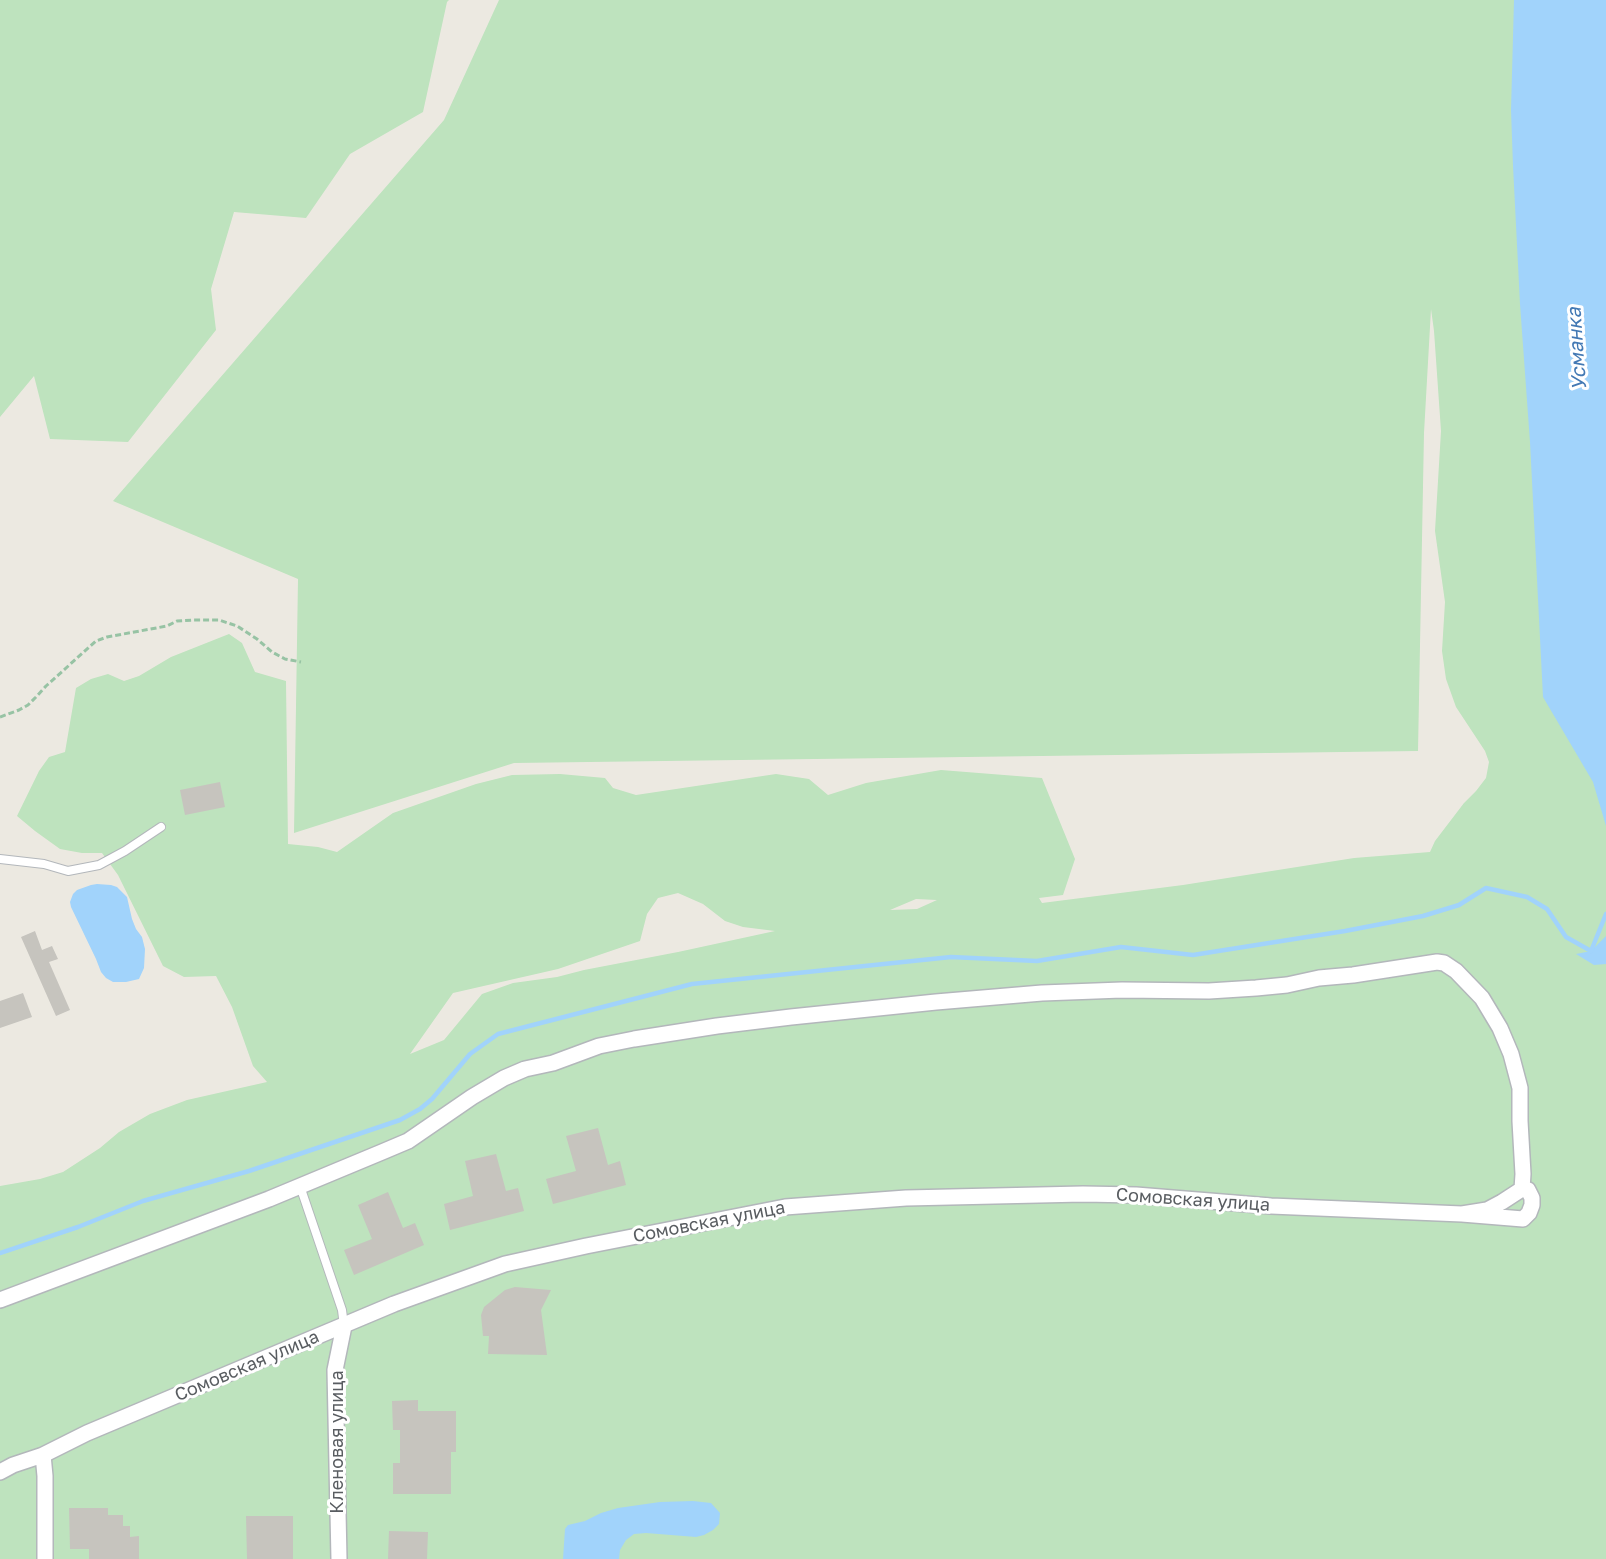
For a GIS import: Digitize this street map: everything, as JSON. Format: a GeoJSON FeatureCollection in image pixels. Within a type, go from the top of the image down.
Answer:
{"type":"FeatureCollection","features":[{"type":"Feature","properties":{"kind":"street"},"geometry":{"type":"LineString","coordinates":[[0,1300],[300,1186],[408,1141],[493,1084],[525,1069],[553,1063],[599,1046],[791,1017],[1005,995],[1122,990],[1209,991],[1287,985],[1319,978],[1437,962],[1444,963],[1456,971],[1482,998],[1509,1047],[1520,1088],[1522,1189]]}},
{"type":"Feature","properties":{"kind":"street","name":"Сомовская улица"},"geometry":{"type":"LineString","coordinates":[[0,1472],[394,1304],[505,1264],[785,1207],[906,1197],[1083,1194],[1136,1195],[1271,1206],[1462,1214],[1523,1219],[1529,1213],[1532,1198],[1528,1190],[1522,1189],[1487,1210],[1462,1214]]}},
{"type":"Feature","properties":{"kind":"street","name":"Кленовая улица"},"geometry":{"type":"LineString","coordinates":[[339,1559],[335,1371],[344,1326]]}},
{"type":"Feature","properties":{"kind":"street"},"geometry":{"type":"LineString","coordinates":[[44,1455],[45,1559]]}},
{"type":"Feature","properties":{"kind":"lane"},"geometry":{"type":"LineString","coordinates":[[0,859],[44,864],[68,871],[99,865],[161,827]]}},
{"type":"Feature","properties":{"kind":"lane"},"geometry":{"type":"LineString","coordinates":[[300,1186],[342,1310],[344,1326]]}},
{"type":"Feature","properties":{"kind":"path"},"geometry":{"type":"LineString","coordinates":[[0,717],[28,705],[96,641],[166,626],[177,621],[219,620],[237,626],[285,659],[301,662]]}},
{"type":"Feature","properties":{"kind":"green space"},"geometry":{"type":"Polygon","coordinates":[[[0,0],[449,0],[423,112],[350,154],[306,218],[234,212],[211,289],[216,330],[128,442],[50,439],[34,376],[0,417],[0,0]]]}},
{"type":"Feature","properties":{"kind":"green space"},"geometry":{"type":"Polygon","coordinates":[[[499,0],[1606,0],[1606,1559],[0,1559],[0,1186],[40,1179],[63,1172],[100,1148],[119,1132],[150,1114],[187,1100],[267,1082],[253,1066],[232,1007],[216,976],[184,977],[163,966],[118,875],[102,853],[82,853],[60,849],[17,816],[39,771],[49,757],[65,752],[76,688],[91,679],[108,674],[124,681],[139,676],[171,657],[229,634],[242,643],[255,672],[286,681],[288,844],[318,847],[337,852],[393,813],[476,784],[512,775],[560,774],[605,778],[613,788],[636,795],[776,774],[809,779],[828,795],[866,783],[941,770],[1042,778],[1075,859],[1063,895],[1039,898],[1042,903],[1183,885],[1354,858],[1430,852],[1435,841],[1486,778],[1489,762],[1485,751],[1456,707],[1446,679],[1442,651],[1445,602],[1435,531],[1441,431],[1431,309],[1424,433],[1418,751],[514,763],[294,833],[298,579],[113,501],[444,120],[499,0]],[[678,893],[658,898],[647,914],[640,941],[558,969],[453,993],[410,1054],[444,1040],[482,994],[513,983],[557,977],[775,931],[743,927],[725,921],[703,904],[678,893]],[[916,899],[890,910],[917,909],[937,900],[916,899]]]}},
{"type":"Feature","properties":{"kind":"water","name":"Усманка"},"geometry":{"type":"Polygon","coordinates":[[[1514,0],[1606,0],[1606,826],[1593,782],[1543,697],[1513,166],[1511,110],[1514,0]]]}},
{"type":"Feature","properties":{"kind":"water"},"geometry":{"type":"Polygon","coordinates":[[[97,884],[117,887],[127,897],[132,919],[142,937],[145,949],[144,968],[139,979],[113,982],[106,978],[101,972],[71,907],[70,902],[77,890],[97,884]]]}},
{"type":"Feature","properties":{"kind":"water"},"geometry":{"type":"Polygon","coordinates":[[[1606,936],[1606,964],[1594,965],[1576,954],[1591,951],[1606,936]]]}},
{"type":"Feature","properties":{"kind":"water"},"geometry":{"type":"Polygon","coordinates":[[[660,1502],[711,1503],[720,1513],[719,1524],[704,1535],[696,1537],[634,1534],[626,1540],[620,1550],[619,1559],[563,1559],[565,1529],[568,1525],[618,1508],[660,1502]]]}},
{"type":"Feature","properties":{"kind":"building"},"geometry":{"type":"Polygon","coordinates":[[[220,782],[225,807],[185,815],[180,790],[220,782]]]}},
{"type":"Feature","properties":{"kind":"building"},"geometry":{"type":"Polygon","coordinates":[[[35,931],[42,950],[52,946],[58,959],[49,962],[70,1010],[56,1016],[21,937],[35,931]]]}},
{"type":"Feature","properties":{"kind":"building"},"geometry":{"type":"Polygon","coordinates":[[[23,993],[32,1017],[0,1028],[0,1001],[23,993]]]}},
{"type":"Feature","properties":{"kind":"building"},"geometry":{"type":"Polygon","coordinates":[[[598,1128],[608,1165],[620,1161],[626,1185],[553,1204],[546,1179],[576,1171],[566,1136],[598,1128]]]}},
{"type":"Feature","properties":{"kind":"building"},"geometry":{"type":"Polygon","coordinates":[[[496,1154],[506,1191],[518,1188],[524,1211],[450,1230],[444,1204],[473,1196],[465,1161],[496,1154]]]}},
{"type":"Feature","properties":{"kind":"building"},"geometry":{"type":"Polygon","coordinates":[[[388,1192],[403,1228],[415,1223],[424,1245],[354,1275],[344,1250],[372,1239],[358,1205],[388,1192]]]}},
{"type":"Feature","properties":{"kind":"building"},"geometry":{"type":"Polygon","coordinates":[[[515,1287],[551,1290],[541,1310],[547,1355],[488,1354],[489,1336],[483,1336],[481,1315],[484,1307],[505,1290],[515,1287]]]}},
{"type":"Feature","properties":{"kind":"building"},"geometry":{"type":"Polygon","coordinates":[[[418,1400],[418,1411],[456,1411],[456,1452],[451,1452],[451,1494],[393,1494],[393,1463],[400,1463],[400,1430],[393,1430],[392,1401],[418,1400]]]}},
{"type":"Feature","properties":{"kind":"building"},"geometry":{"type":"Polygon","coordinates":[[[69,1508],[108,1508],[108,1515],[123,1515],[123,1526],[130,1526],[130,1537],[139,1536],[139,1559],[89,1559],[89,1549],[70,1549],[69,1508]]]}},
{"type":"Feature","properties":{"kind":"building"},"geometry":{"type":"Polygon","coordinates":[[[246,1516],[293,1516],[293,1559],[247,1559],[246,1516]]]}},
{"type":"Feature","properties":{"kind":"building"},"geometry":{"type":"Polygon","coordinates":[[[389,1531],[428,1532],[427,1559],[388,1559],[389,1531]]]}},
{"type":"Feature","properties":{"kind":"waterway"},"geometry":{"type":"LineString","coordinates":[[0,1253],[78,1227],[143,1201],[249,1171],[400,1120],[432,1099],[470,1054],[498,1034],[692,984],[951,957],[1037,961],[1121,947],[1193,955],[1423,916],[1459,905],[1486,888],[1527,897],[1547,909],[1566,937],[1591,951],[1606,914]]}}]}
